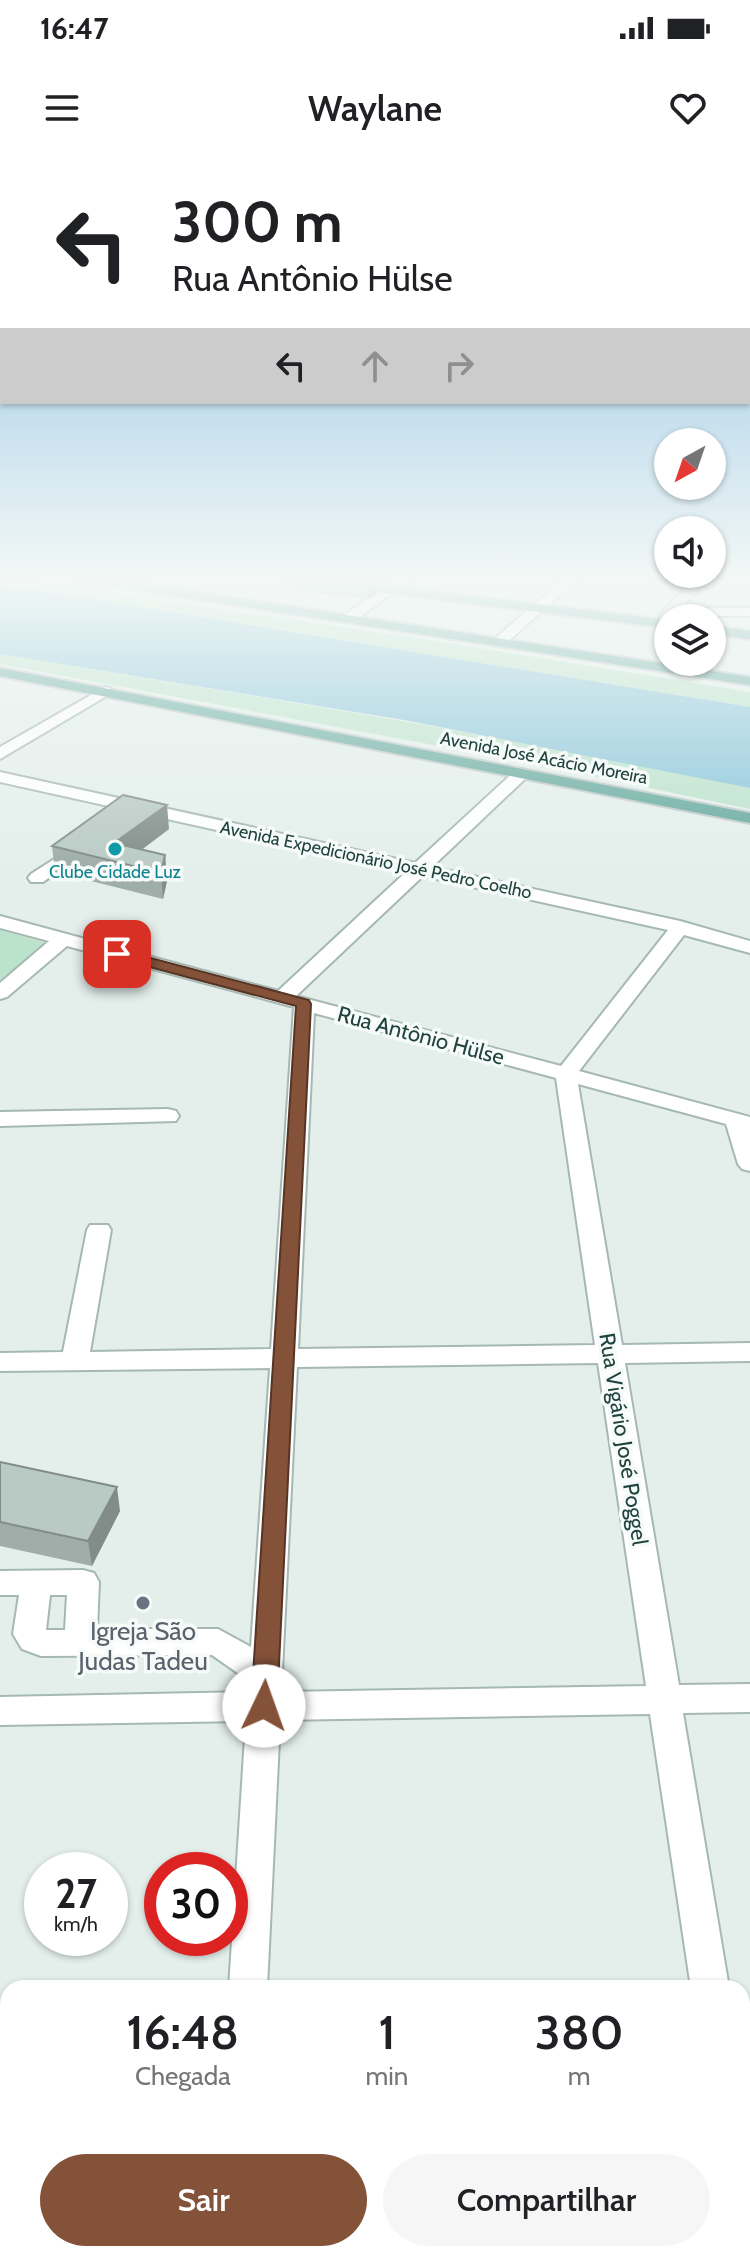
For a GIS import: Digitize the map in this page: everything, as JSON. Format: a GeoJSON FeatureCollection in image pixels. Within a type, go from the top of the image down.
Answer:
{"type":"FeatureCollection","features":[{"type":"Feature","properties":{"kind":"main road","name":"Avenida José Acácio Moreira"},"geometry":{"type":"LineString","coordinates":[[11,674],[750,818]]}},
{"type":"Feature","properties":{"kind":"main road"},"geometry":{"type":"LineString","coordinates":[[705,674],[750,681]]}},
{"type":"Feature","properties":{"kind":"street"},"geometry":{"type":"LineString","coordinates":[[0,754],[105,691]]}},
{"type":"Feature","properties":{"kind":"street"},"geometry":{"type":"LineString","coordinates":[[248,1980],[283,1358],[293,1001],[419,869],[521,774]]}},
{"type":"Feature","properties":{"kind":"street","name":"Avenida Expedicionário José Pedro Coelho"},"geometry":{"type":"LineString","coordinates":[[0,777],[680,927],[750,947]]}},
{"type":"Feature","properties":{"kind":"street"},"geometry":{"type":"LineString","coordinates":[[37,878],[138,808]]}},
{"type":"Feature","properties":{"kind":"street","name":"Rua Antônio Hülse"},"geometry":{"type":"LineString","coordinates":[[0,922],[742,1122]]}},
{"type":"Feature","properties":{"kind":"street"},"geometry":{"type":"LineString","coordinates":[[566,1074],[680,927]]}},
{"type":"Feature","properties":{"kind":"street"},"geometry":{"type":"LineString","coordinates":[[0,993],[63,939]]}},
{"type":"Feature","properties":{"kind":"street","name":"Rua Vigário José Poggel"},"geometry":{"type":"LineString","coordinates":[[566,1074],[709,1980]]}},
{"type":"Feature","properties":{"kind":"street"},"geometry":{"type":"LineString","coordinates":[[0,1119],[168,1116]]}},
{"type":"Feature","properties":{"kind":"street"},"geometry":{"type":"LineString","coordinates":[[742,1122],[750,1164]]}},
{"type":"Feature","properties":{"kind":"street"},"geometry":{"type":"LineString","coordinates":[[75,1361],[99,1230]]}},
{"type":"Feature","properties":{"kind":"street"},"geometry":{"type":"LineString","coordinates":[[0,1362],[750,1352]]}},
{"type":"Feature","properties":{"kind":"street"},"geometry":{"type":"LineString","coordinates":[[36,1581],[29,1634],[33,1640],[41,1643],[218,1642],[265,1690]]}},
{"type":"Feature","properties":{"kind":"street"},"geometry":{"type":"LineString","coordinates":[[0,1583],[83,1582],[81,1642]]}},
{"type":"Feature","properties":{"kind":"street"},"geometry":{"type":"LineString","coordinates":[[0,1711],[265,1690],[665,1699],[750,1698]]}},
{"type":"Feature","properties":{"kind":"green space"},"geometry":{"type":"Polygon","coordinates":[[[54,674],[122,674],[376,716],[657,768],[750,788],[750,809],[535,764],[54,674]]]}},
{"type":"Feature","properties":{"kind":"green space"},"geometry":{"type":"Polygon","coordinates":[[[549,674],[639,674],[750,692],[750,707],[549,674]]]}},
{"type":"Feature","properties":{"kind":"green space"},"geometry":{"type":"Polygon","coordinates":[[[0,930],[46,943],[0,980],[0,930]]]}},
{"type":"Feature","properties":{"kind":"water"},"geometry":{"type":"Polygon","coordinates":[[[123,674],[549,674],[750,707],[750,788],[404,720],[123,674]]]}},
{"type":"Feature","properties":{"kind":"building"},"geometry":{"type":"Polygon","coordinates":[[[123,795],[167,805],[114,843],[165,855],[161,873],[52,846],[123,795]]]}},
{"type":"Feature","properties":{"kind":"building"},"geometry":{"type":"Polygon","coordinates":[[[0,1462],[117,1487],[88,1541],[0,1522],[0,1462]]]}},
{"type":"Feature","properties":{"kind":"place","name":"Clube Cidade Luz"},"geometry":{"type":"Point","coordinates":[115,849]}},
{"type":"Feature","properties":{"kind":"place","name":"Igreja São Judas Tadeu"},"geometry":{"type":"Point","coordinates":[143,1603]}},
{"type":"Feature","properties":{"kind":"route"},"geometry":{"type":"LineString","coordinates":[[117,954],[304,1004],[264,1706]]}}]}
